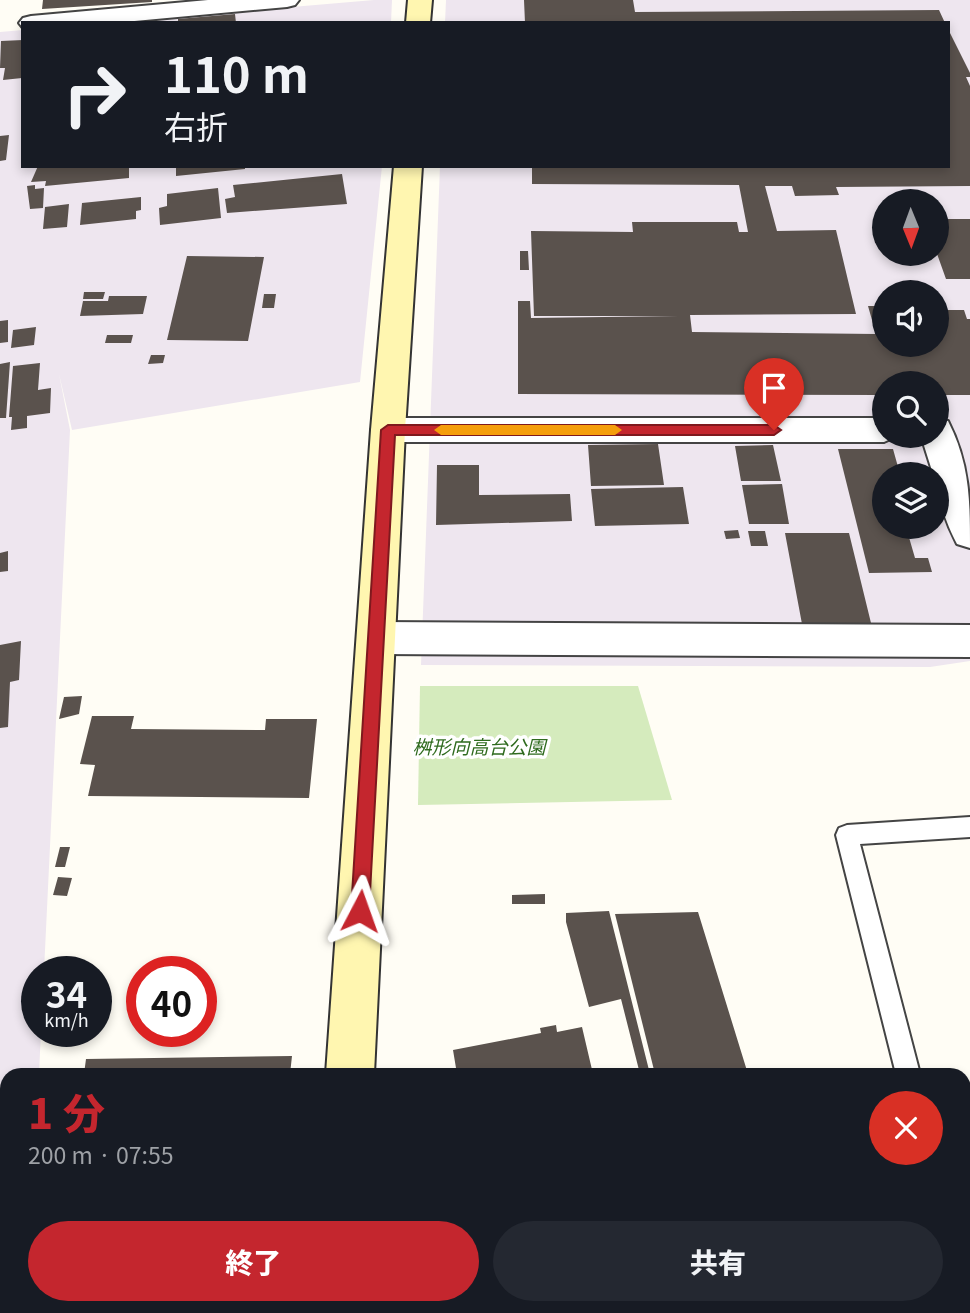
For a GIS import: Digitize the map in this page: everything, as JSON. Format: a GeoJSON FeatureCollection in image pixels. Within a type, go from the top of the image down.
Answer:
{"type":"FeatureCollection","features":[{"type":"Feature","properties":{"kind":"street"},"geometry":{"type":"LineString","coordinates":[[51,21],[238,2],[287,0]]}},
{"type":"Feature","properties":{"kind":"street"},"geometry":{"type":"LineString","coordinates":[[418,21],[420,0]]}},
{"type":"Feature","properties":{"kind":"street"},"geometry":{"type":"LineString","coordinates":[[350,1068],[388,430],[408,168]]}},
{"type":"Feature","properties":{"kind":"street"},"geometry":{"type":"LineString","coordinates":[[388,430],[872,430]]}},
{"type":"Feature","properties":{"kind":"street"},"geometry":{"type":"LineString","coordinates":[[942,448],[970,534]]}},
{"type":"Feature","properties":{"kind":"street"},"geometry":{"type":"LineString","coordinates":[[377,638],[970,641]]}},
{"type":"Feature","properties":{"kind":"lane"},"geometry":{"type":"LineString","coordinates":[[906,1068],[847,835],[970,827]]}},
{"type":"Feature","properties":{"kind":"shaded area"},"geometry":{"type":"Polygon","coordinates":[[[374,0],[392,0],[391,21],[128,21],[374,0]]]}},
{"type":"Feature","properties":{"kind":"shaded area"},"geometry":{"type":"Polygon","coordinates":[[[446,0],[970,0],[970,661],[930,667],[421,665],[440,168],[950,168],[950,21],[445,21],[446,0]]]}},
{"type":"Feature","properties":{"kind":"shaded area"},"geometry":{"type":"Polygon","coordinates":[[[21,30],[21,168],[382,168],[360,382],[72,430],[59,374],[70,430],[45,956],[21,956],[21,1047],[40,1047],[39,1068],[0,1068],[0,32],[21,30]]]}},
{"type":"Feature","properties":{"kind":"green space","name":"桝形向高台公園"},"geometry":{"type":"Polygon","coordinates":[[[420,686],[638,686],[672,800],[418,805],[420,686]]]}},
{"type":"Feature","properties":{"kind":"building"},"geometry":{"type":"Polygon","coordinates":[[[43,0],[152,0],[152,2],[42,9],[43,0]]]}},
{"type":"Feature","properties":{"kind":"building"},"geometry":{"type":"Polygon","coordinates":[[[524,0],[633,0],[635,12],[939,10],[944,21],[525,21],[524,0]]]}},
{"type":"Feature","properties":{"kind":"building"},"geometry":{"type":"Polygon","coordinates":[[[235,14],[236,21],[178,21],[235,14]]]}},
{"type":"Feature","properties":{"kind":"building"},"geometry":{"type":"Polygon","coordinates":[[[950,33],[970,73],[970,77],[966,77],[970,86],[970,186],[836,187],[839,195],[795,196],[792,186],[765,186],[777,231],[836,230],[856,314],[690,315],[692,332],[872,334],[872,357],[949,357],[949,310],[964,310],[967,319],[970,319],[970,395],[949,395],[949,371],[872,371],[872,395],[518,394],[518,301],[530,301],[531,318],[678,316],[534,316],[531,231],[633,232],[632,222],[737,222],[739,232],[748,232],[739,185],[532,184],[532,168],[950,168],[950,33]]]}},
{"type":"Feature","properties":{"kind":"building"},"geometry":{"type":"Polygon","coordinates":[[[21,40],[21,78],[3,80],[5,68],[0,68],[1,41],[21,40]]]}},
{"type":"Feature","properties":{"kind":"building"},"geometry":{"type":"Polygon","coordinates":[[[9,135],[6,160],[0,161],[0,136],[9,135]]]}},
{"type":"Feature","properties":{"kind":"building"},"geometry":{"type":"Polygon","coordinates":[[[37,168],[129,168],[129,178],[45,186],[46,181],[31,182],[37,168]]]}},
{"type":"Feature","properties":{"kind":"building"},"geometry":{"type":"Polygon","coordinates":[[[176,168],[245,168],[245,169],[176,176],[176,168]]]}},
{"type":"Feature","properties":{"kind":"building"},"geometry":{"type":"Polygon","coordinates":[[[342,174],[347,204],[227,213],[225,199],[235,197],[233,185],[342,174]]]}},
{"type":"Feature","properties":{"kind":"building"},"geometry":{"type":"Polygon","coordinates":[[[35,185],[35,189],[44,188],[43,208],[30,209],[27,186],[35,185]]]}},
{"type":"Feature","properties":{"kind":"building"},"geometry":{"type":"Polygon","coordinates":[[[218,188],[221,218],[160,225],[159,208],[167,206],[167,194],[218,188]]]}},
{"type":"Feature","properties":{"kind":"building"},"geometry":{"type":"Polygon","coordinates":[[[141,197],[141,210],[136,211],[136,219],[80,225],[82,203],[141,197]]]}},
{"type":"Feature","properties":{"kind":"building"},"geometry":{"type":"Polygon","coordinates":[[[69,204],[67,227],[43,229],[45,207],[69,204]]]}},
{"type":"Feature","properties":{"kind":"building"},"geometry":{"type":"Polygon","coordinates":[[[949,219],[970,219],[970,279],[946,279],[941,266],[949,266],[949,219]]]}},
{"type":"Feature","properties":{"kind":"building"},"geometry":{"type":"Polygon","coordinates":[[[520,251],[528,251],[529,270],[520,270],[520,251]]]}},
{"type":"Feature","properties":{"kind":"building"},"geometry":{"type":"Polygon","coordinates":[[[187,256],[264,257],[248,341],[167,340],[187,256]]]}},
{"type":"Feature","properties":{"kind":"building"},"geometry":{"type":"Polygon","coordinates":[[[84,292],[105,292],[103,299],[83,299],[84,292]]]}},
{"type":"Feature","properties":{"kind":"building"},"geometry":{"type":"Polygon","coordinates":[[[264,294],[276,294],[274,308],[262,308],[264,294]]]}},
{"type":"Feature","properties":{"kind":"building"},"geometry":{"type":"Polygon","coordinates":[[[109,296],[147,296],[143,314],[80,316],[83,301],[108,301],[109,296]]]}},
{"type":"Feature","properties":{"kind":"building"},"geometry":{"type":"Polygon","coordinates":[[[8,320],[8,342],[0,343],[0,321],[8,320]]]}},
{"type":"Feature","properties":{"kind":"building"},"geometry":{"type":"Polygon","coordinates":[[[36,327],[34,345],[11,348],[13,330],[36,327]]]}},
{"type":"Feature","properties":{"kind":"building"},"geometry":{"type":"Polygon","coordinates":[[[107,335],[133,335],[131,343],[105,343],[107,335]]]}},
{"type":"Feature","properties":{"kind":"building"},"geometry":{"type":"Polygon","coordinates":[[[151,355],[165,355],[163,363],[148,364],[151,355]]]}},
{"type":"Feature","properties":{"kind":"building"},"geometry":{"type":"Polygon","coordinates":[[[10,362],[6,418],[0,418],[0,364],[10,362]]]}},
{"type":"Feature","properties":{"kind":"building"},"geometry":{"type":"Polygon","coordinates":[[[40,363],[38,390],[51,388],[50,413],[27,416],[27,428],[11,430],[12,417],[9,417],[13,366],[40,363]]]}},
{"type":"Feature","properties":{"kind":"building"},"geometry":{"type":"Polygon","coordinates":[[[658,444],[664,485],[591,486],[588,445],[658,444]]]}},
{"type":"Feature","properties":{"kind":"building"},"geometry":{"type":"Polygon","coordinates":[[[773,445],[781,481],[741,481],[735,446],[773,445]]]}},
{"type":"Feature","properties":{"kind":"building"},"geometry":{"type":"Polygon","coordinates":[[[838,449],[893,449],[897,462],[872,462],[872,539],[909,539],[915,558],[928,558],[932,572],[869,573],[838,449]]]}},
{"type":"Feature","properties":{"kind":"building"},"geometry":{"type":"Polygon","coordinates":[[[437,465],[479,465],[479,495],[570,494],[572,521],[436,525],[437,465]]]}},
{"type":"Feature","properties":{"kind":"building"},"geometry":{"type":"Polygon","coordinates":[[[782,484],[789,524],[749,524],[742,485],[782,484]]]}},
{"type":"Feature","properties":{"kind":"building"},"geometry":{"type":"Polygon","coordinates":[[[683,487],[689,524],[595,526],[591,489],[683,487]]]}},
{"type":"Feature","properties":{"kind":"building"},"geometry":{"type":"Polygon","coordinates":[[[738,530],[740,538],[726,539],[724,531],[738,530]]]}},
{"type":"Feature","properties":{"kind":"building"},"geometry":{"type":"Polygon","coordinates":[[[748,531],[765,531],[768,546],[751,546],[748,531]]]}},
{"type":"Feature","properties":{"kind":"building"},"geometry":{"type":"Polygon","coordinates":[[[785,533],[849,533],[871,623],[802,624],[785,533]]]}},
{"type":"Feature","properties":{"kind":"building"},"geometry":{"type":"Polygon","coordinates":[[[8,551],[8,571],[0,572],[0,553],[8,551]]]}},
{"type":"Feature","properties":{"kind":"building"},"geometry":{"type":"Polygon","coordinates":[[[21,641],[19,680],[10,682],[8,727],[0,728],[0,645],[21,641]]]}},
{"type":"Feature","properties":{"kind":"building"},"geometry":{"type":"Polygon","coordinates":[[[82,696],[79,714],[59,719],[64,697],[82,696]]]}},
{"type":"Feature","properties":{"kind":"building"},"geometry":{"type":"Polygon","coordinates":[[[92,716],[134,716],[131,729],[265,730],[266,719],[317,719],[309,798],[88,796],[95,765],[80,764],[92,716]]]}},
{"type":"Feature","properties":{"kind":"building"},"geometry":{"type":"Polygon","coordinates":[[[60,847],[70,847],[65,867],[55,867],[60,847]]]}},
{"type":"Feature","properties":{"kind":"building"},"geometry":{"type":"Polygon","coordinates":[[[58,877],[72,878],[67,896],[53,895],[58,877]]]}},
{"type":"Feature","properties":{"kind":"building"},"geometry":{"type":"Polygon","coordinates":[[[545,894],[545,904],[512,904],[512,895],[545,894]]]}},
{"type":"Feature","properties":{"kind":"building"},"geometry":{"type":"Polygon","coordinates":[[[609,911],[648,1068],[638,1068],[621,999],[589,1007],[566,922],[566,913],[609,911]]]}},
{"type":"Feature","properties":{"kind":"building"},"geometry":{"type":"Polygon","coordinates":[[[698,912],[746,1068],[654,1068],[615,914],[698,912]]]}},
{"type":"Feature","properties":{"kind":"building"},"geometry":{"type":"Polygon","coordinates":[[[556,1025],[557,1032],[582,1027],[592,1068],[456,1068],[453,1050],[541,1033],[540,1028],[556,1025]]]}},
{"type":"Feature","properties":{"kind":"building"},"geometry":{"type":"Polygon","coordinates":[[[292,1056],[291,1068],[85,1068],[86,1059],[292,1056]]]}},
{"type":"Feature","properties":{"kind":"slow traffic"},"geometry":{"type":"LineString","coordinates":[[441,430],[615,430]]}},
{"type":"Feature","properties":{"kind":"route"},"geometry":{"type":"LineString","coordinates":[[360,911],[388,430],[774,430]]}}]}
